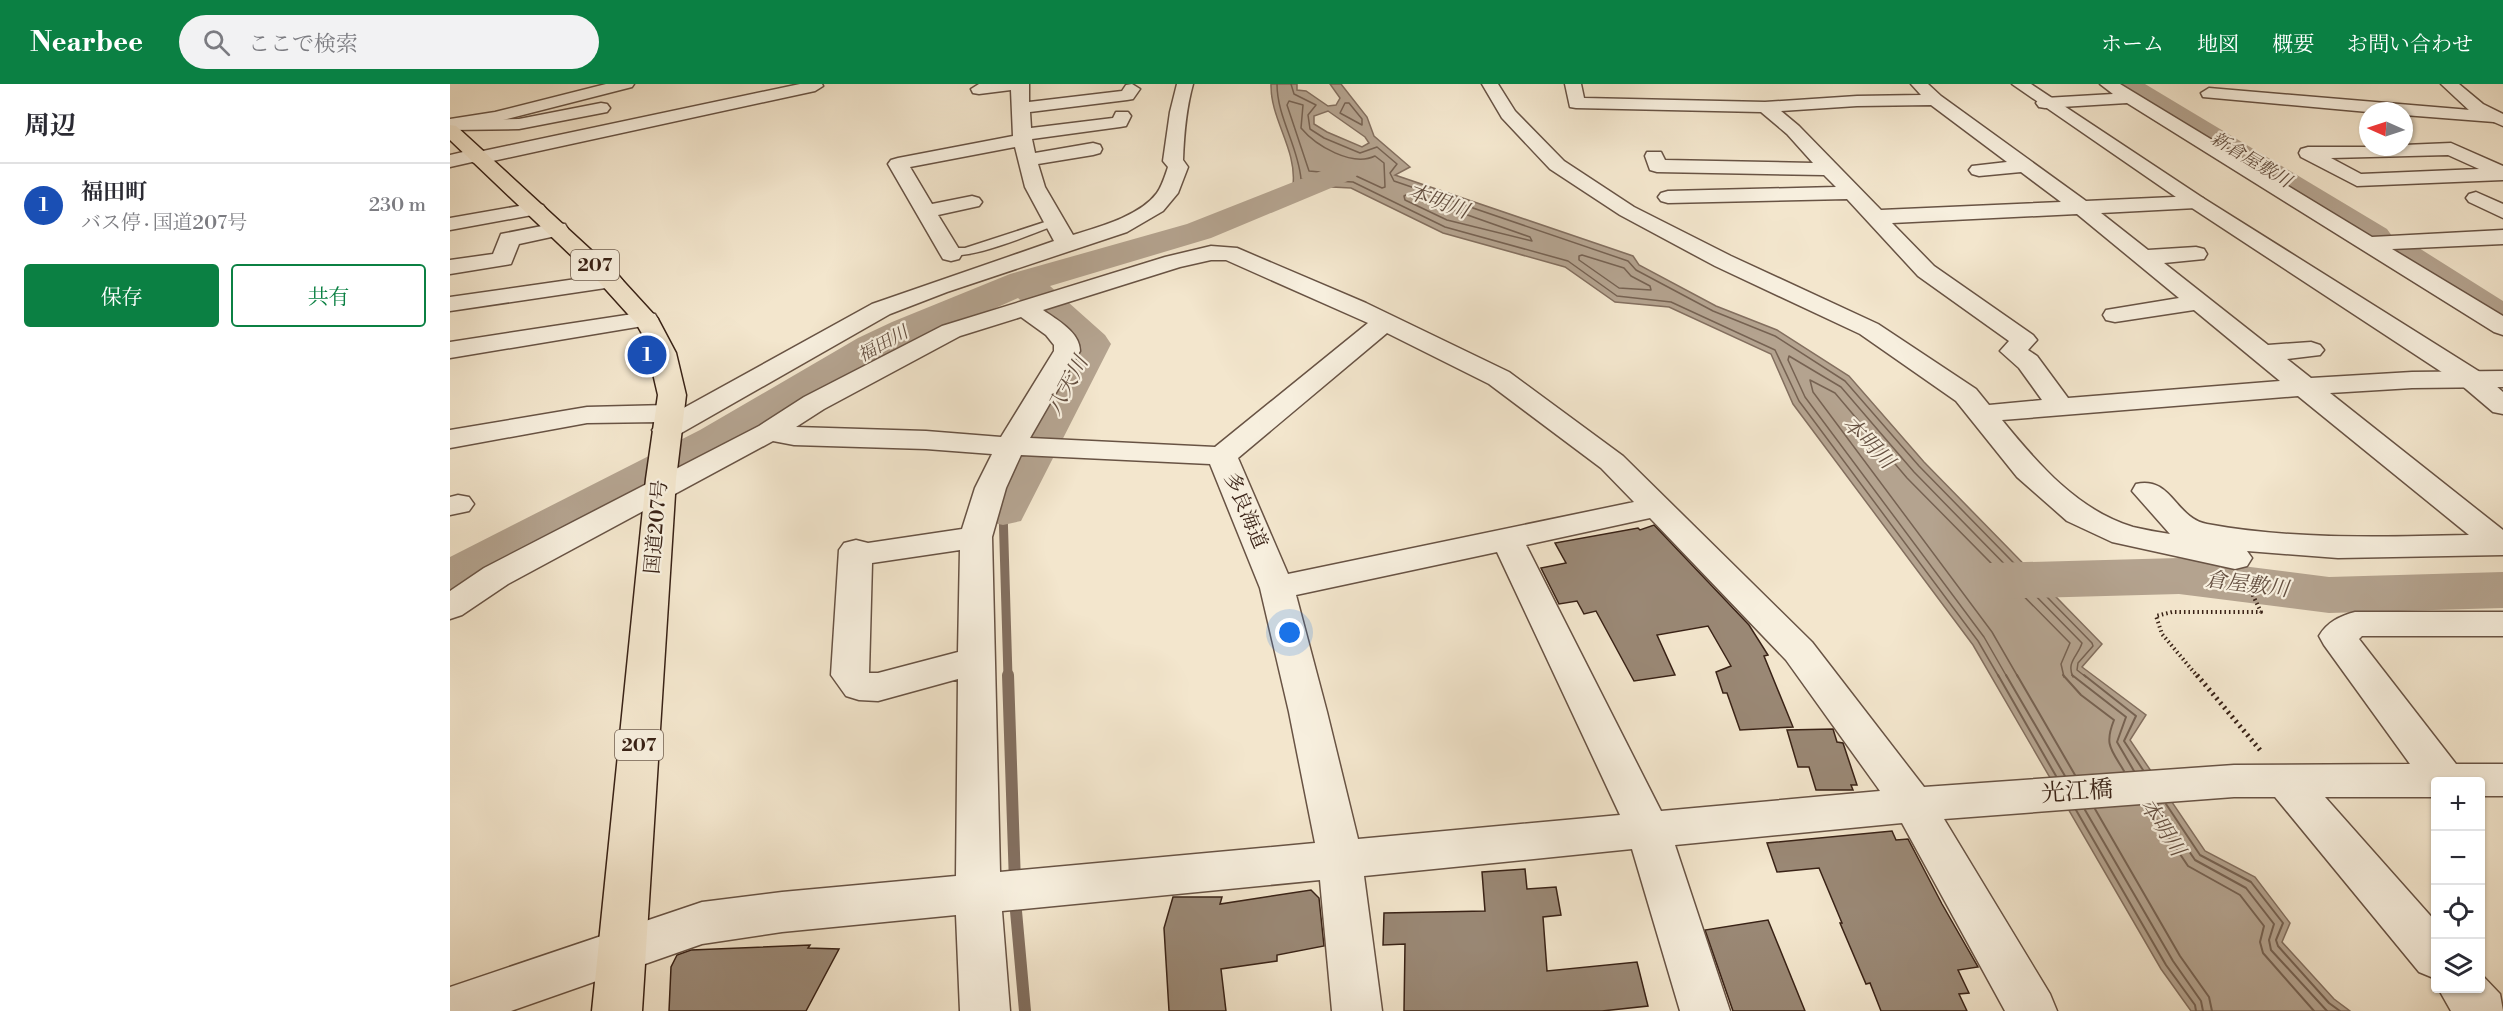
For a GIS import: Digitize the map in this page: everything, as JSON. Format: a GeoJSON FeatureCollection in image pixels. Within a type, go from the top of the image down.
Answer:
{"type":"FeatureCollection","features":[{"type":"Feature","properties":{"kind":"highway","name":"国道207号"},"geometry":{"type":"LineString","coordinates":[[450,130],[558,229],[646,319],[663,353],[672,395],[661,483],[617,1011]]}},
{"type":"Feature","properties":{"kind":"street"},"geometry":{"type":"LineString","coordinates":[[450,124],[606,84]]}},
{"type":"Feature","properties":{"kind":"street"},"geometry":{"type":"LineString","coordinates":[[450,124],[495,117],[626,84]]}},
{"type":"Feature","properties":{"kind":"street"},"geometry":{"type":"LineString","coordinates":[[979,89],[1020,84],[1023,137],[1035,187],[1067,244]]}},
{"type":"Feature","properties":{"kind":"street"},"geometry":{"type":"LineString","coordinates":[[450,439],[588,416],[667,427],[881,309],[939,286],[1119,227],[1156,207],[1168,193],[1178,167],[1173,161],[1175,133],[1178,104],[1185,84]]}},
{"type":"Feature","properties":{"kind":"street"},"geometry":{"type":"LineString","coordinates":[[1490,84],[1508,114],[1557,165],[1627,211],[1723,261],[1869,329],[1966,395],[2028,471],[2078,513],[2124,535],[2235,558]]}},
{"type":"Feature","properties":{"kind":"street"},"geometry":{"type":"LineString","coordinates":[[1573,84],[1576,103],[1765,107],[1857,101],[1935,100]]}},
{"type":"Feature","properties":{"kind":"street"},"geometry":{"type":"LineString","coordinates":[[1661,84],[1667,104]]}},
{"type":"Feature","properties":{"kind":"street"},"geometry":{"type":"LineString","coordinates":[[1919,84],[1935,100],[2081,207],[2502,545]]}},
{"type":"Feature","properties":{"kind":"street"},"geometry":{"type":"LineString","coordinates":[[2020,84],[2196,202],[2470,378],[2503,406]]}},
{"type":"Feature","properties":{"kind":"street"},"geometry":{"type":"LineString","coordinates":[[2108,84],[2503,327]]}},
{"type":"Feature","properties":{"kind":"street"},"geometry":{"type":"LineString","coordinates":[[2449,84],[2478,108],[2499,119]]}},
{"type":"Feature","properties":{"kind":"street"},"geometry":{"type":"LineString","coordinates":[[450,161],[478,157],[814,85],[829,102]]}},
{"type":"Feature","properties":{"kind":"street"},"geometry":{"type":"LineString","coordinates":[[1022,108],[1127,95],[1132,89]]}},
{"type":"Feature","properties":{"kind":"street"},"geometry":{"type":"LineString","coordinates":[[2209,93],[2499,119]]}},
{"type":"Feature","properties":{"kind":"street"},"geometry":{"type":"LineString","coordinates":[[2044,102],[2130,98]]}},
{"type":"Feature","properties":{"kind":"street"},"geometry":{"type":"LineString","coordinates":[[450,124],[519,124],[614,106]]}},
{"type":"Feature","properties":{"kind":"street"},"geometry":{"type":"LineString","coordinates":[[1765,107],[1808,146],[1926,271],[2024,340],[2013,351],[2028,362],[2060,406]]}},
{"type":"Feature","properties":{"kind":"street"},"geometry":{"type":"LineString","coordinates":[[950,253],[898,164],[1023,137],[1120,122],[1122,116]]}},
{"type":"Feature","properties":{"kind":"street"},"geometry":{"type":"LineString","coordinates":[[1785,146],[1808,146]]}},
{"type":"Feature","properties":{"kind":"street"},"geometry":{"type":"LineString","coordinates":[[2451,149],[2503,174],[2357,180],[2308,153],[2451,149]]}},
{"type":"Feature","properties":{"kind":"street"},"geometry":{"type":"LineString","coordinates":[[1028,160],[1084,153]]}},
{"type":"Feature","properties":{"kind":"street"},"geometry":{"type":"LineString","coordinates":[[1654,156],[1657,166],[1830,169]]}},
{"type":"Feature","properties":{"kind":"street"},"geometry":{"type":"LineString","coordinates":[[1979,170],[2025,166]]}},
{"type":"Feature","properties":{"kind":"street"},"geometry":{"type":"LineString","coordinates":[[884,184],[907,179]]}},
{"type":"Feature","properties":{"kind":"street"},"geometry":{"type":"LineString","coordinates":[[1668,197],[1852,193]]}},
{"type":"Feature","properties":{"kind":"street"},"geometry":{"type":"LineString","coordinates":[[1903,195],[1907,202],[1937,220]]}},
{"type":"Feature","properties":{"kind":"street"},"geometry":{"type":"LineString","coordinates":[[2475,198],[2503,212]]}},
{"type":"Feature","properties":{"kind":"street"},"geometry":{"type":"LineString","coordinates":[[926,211],[972,202]]}},
{"type":"Feature","properties":{"kind":"street"},"geometry":{"type":"LineString","coordinates":[[1875,217],[1937,220],[1994,207],[2081,207],[2196,202]]}},
{"type":"Feature","properties":{"kind":"street"},"geometry":{"type":"LineString","coordinates":[[450,224],[536,209]]}},
{"type":"Feature","properties":{"kind":"street"},"geometry":{"type":"LineString","coordinates":[[450,267],[503,259],[509,239],[558,229]]}},
{"type":"Feature","properties":{"kind":"street"},"geometry":{"type":"LineString","coordinates":[[2366,244],[2503,237]]}},
{"type":"Feature","properties":{"kind":"street"},"geometry":{"type":"LineString","coordinates":[[450,607],[496,576],[661,483],[769,432],[814,403],[951,331],[1173,262],[1211,253],[1229,253],[1301,283],[1499,378],[1612,462],[1799,651],[1935,803],[2032,1011]]}},
{"type":"Feature","properties":{"kind":"street"},"geometry":{"type":"LineString","coordinates":[[2142,256],[2196,254]]}},
{"type":"Feature","properties":{"kind":"street"},"geometry":{"type":"LineString","coordinates":[[450,304],[611,281]]}},
{"type":"Feature","properties":{"kind":"street"},"geometry":{"type":"LineString","coordinates":[[2115,315],[2198,302]]}},
{"type":"Feature","properties":{"kind":"street"},"geometry":{"type":"LineString","coordinates":[[985,1011],[978,893],[976,537],[982,508],[1012,446],[1067,351],[1067,344],[1055,330],[1023,307]]}},
{"type":"Feature","properties":{"kind":"street"},"geometry":{"type":"LineString","coordinates":[[450,350],[646,319]]}},
{"type":"Feature","properties":{"kind":"street"},"geometry":{"type":"LineString","coordinates":[[1222,456],[1385,322]]}},
{"type":"Feature","properties":{"kind":"street"},"geometry":{"type":"LineString","coordinates":[[2261,352],[2311,350]]}},
{"type":"Feature","properties":{"kind":"street"},"geometry":{"type":"LineString","coordinates":[[1981,415],[2019,408],[2130,403],[2303,387],[2470,378],[2503,379]]}},
{"type":"Feature","properties":{"kind":"street","name":"多良海道"},"geometry":{"type":"LineString","coordinates":[[769,432],[794,436],[926,440],[1222,456],[1277,588],[1308,712],[1340,858],[1357,1011]]}},
{"type":"Feature","properties":{"kind":"street"},"geometry":{"type":"LineString","coordinates":[[2147,491],[2184,530],[2238,540],[2338,548],[2502,545]]}},
{"type":"Feature","properties":{"kind":"street"},"geometry":{"type":"LineString","coordinates":[[1277,588],[1658,507]]}},
{"type":"Feature","properties":{"kind":"street"},"geometry":{"type":"LineString","coordinates":[[976,537],[856,553],[850,675],[859,686],[879,687],[976,661]]}},
{"type":"Feature","properties":{"kind":"street"},"geometry":{"type":"LineString","coordinates":[[1507,539],[1648,830],[1705,1011]]}},
{"type":"Feature","properties":{"kind":"street"},"geometry":{"type":"LineString","coordinates":[[2443,777],[2337,636],[2355,624],[2503,624]]}},
{"type":"Feature","properties":{"kind":"street","name":"光江橋"},"geometry":{"type":"LineString","coordinates":[[450,1010],[621,949],[702,923],[782,912],[1935,803],[2234,781],[2431,779]]}},
{"type":"Feature","properties":{"kind":"street"},"geometry":{"type":"LineString","coordinates":[[2285,780],[2431,951]]}},
{"type":"Feature","properties":{"kind":"street","name":"光江橋"},"geometry":{"type":"LineString","coordinates":[[2485,780],[2503,780]]}},
{"type":"Feature","properties":{"kind":"street"},"geometry":{"type":"LineString","coordinates":[[2466,993],[2482,1011]]}},
{"type":"Feature","properties":{"kind":"lane"},"geometry":{"type":"LineString","coordinates":[[950,253],[966,252],[1054,222]]}},
{"type":"Feature","properties":{"kind":"path"},"geometry":{"type":"LineString","coordinates":[[2235,558],[2261,612],[2172,612],[2156,616],[2162,634],[2285,780]]}},
{"type":"Feature","properties":{"kind":"water","name":"本明川"},"geometry":{"type":"Polygon","coordinates":[[[1271,84],[1297,84],[1297,90],[1306,91],[1328,106],[1336,105],[1340,98],[1330,84],[1341,84],[1367,117],[1374,136],[1410,167],[1395,175],[1633,256],[1639,265],[1716,306],[1777,330],[1849,376],[1924,462],[2102,644],[2082,667],[2146,715],[2130,740],[2205,851],[2255,877],[2290,923],[2282,942],[2334,999],[2350,1011],[2191,1011],[2161,969],[1973,645],[1793,404],[1771,354],[1669,307],[1615,302],[1565,267],[1443,233],[1351,188],[1293,185],[1288,146],[1272,97],[1271,84]],[[1328,111],[1314,116],[1314,124],[1362,147],[1369,143],[1365,137],[1328,111]]]}},
{"type":"Feature","properties":{"kind":"building"},"geometry":{"type":"Polygon","coordinates":[[[1654,525],[1749,625],[1768,655],[1764,656],[1793,727],[1740,730],[1727,693],[1723,693],[1716,672],[1731,666],[1708,626],[1657,635],[1675,675],[1634,681],[1596,611],[1584,614],[1577,601],[1559,604],[1541,568],[1566,563],[1555,543],[1638,528],[1640,530],[1654,525]]]}},
{"type":"Feature","properties":{"kind":"building"},"geometry":{"type":"Polygon","coordinates":[[[1833,729],[1837,742],[1843,743],[1857,785],[1851,785],[1853,790],[1816,790],[1809,767],[1798,767],[1787,730],[1833,729]]]}},
{"type":"Feature","properties":{"kind":"building"},"geometry":{"type":"Polygon","coordinates":[[[1892,831],[1896,840],[1908,839],[1978,967],[1958,970],[1969,993],[1959,994],[1967,1011],[1881,1011],[1870,983],[1866,984],[1819,868],[1777,872],[1767,843],[1892,831]]]}},
{"type":"Feature","properties":{"kind":"building"},"geometry":{"type":"Polygon","coordinates":[[[1525,869],[1527,889],[1556,887],[1561,915],[1543,917],[1547,971],[1637,962],[1648,1006],[1602,1011],[1404,1011],[1405,944],[1383,945],[1384,913],[1485,911],[1482,872],[1525,869]]]}},
{"type":"Feature","properties":{"kind":"building"},"geometry":{"type":"Polygon","coordinates":[[[1311,890],[1319,898],[1324,946],[1277,955],[1277,961],[1221,969],[1226,1011],[1169,1011],[1164,928],[1173,897],[1222,897],[1220,904],[1311,890]]]}},
{"type":"Feature","properties":{"kind":"building"},"geometry":{"type":"Polygon","coordinates":[[[1768,920],[1805,1011],[1733,1011],[1705,930],[1768,920]]]}},
{"type":"Feature","properties":{"kind":"building"},"geometry":{"type":"Polygon","coordinates":[[[810,945],[808,948],[839,949],[806,1011],[669,1011],[671,967],[677,955],[691,950],[810,945]]]}},
{"type":"Feature","properties":{"kind":"waterway","name":"新倉屋敷川"},"geometry":{"type":"LineString","coordinates":[[2127,84],[2375,236]]}},
{"type":"Feature","properties":{"kind":"waterway","name":"福田川"},"geometry":{"type":"LineString","coordinates":[[1023,282],[1199,231],[1344,171]]}},
{"type":"Feature","properties":{"kind":"waterway","name":"新倉屋敷川"},"geometry":{"type":"LineString","coordinates":[[2398,251],[2503,318]]}},
{"type":"Feature","properties":{"kind":"waterway","name":"福田川"},"geometry":{"type":"LineString","coordinates":[[450,580],[499,551],[716,440],[873,347],[1023,282]]}},
{"type":"Feature","properties":{"kind":"waterway","name":"八天川"},"geometry":{"type":"LineString","coordinates":[[1003,510],[1091,344],[1023,282]]}},
{"type":"Feature","properties":{"kind":"waterway"},"geometry":{"type":"LineString","coordinates":[[1003,510],[1008,677]]}},
{"type":"Feature","properties":{"kind":"waterway","name":"倉屋敷川"},"geometry":{"type":"LineString","coordinates":[[1990,581],[2179,576],[2329,595],[2503,590]]}},
{"type":"Feature","properties":{"kind":"waterway"},"geometry":{"type":"LineString","coordinates":[[1008,675],[1015,883]]}},
{"type":"Feature","properties":{"kind":"waterway"},"geometry":{"type":"LineString","coordinates":[[1015,900],[1025,1011]]}},
{"type":"Feature","properties":{"kind":"place","name":"福田町"},"geometry":{"type":"Point","coordinates":[647,355]}}]}
